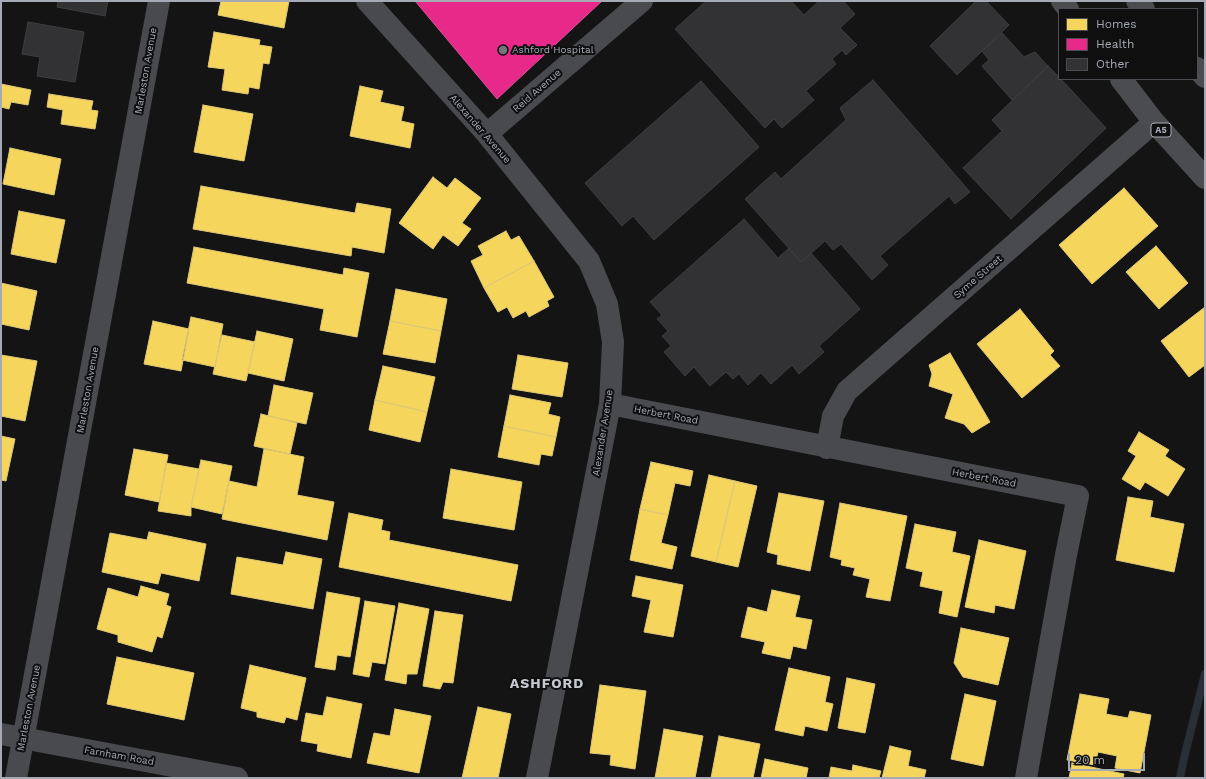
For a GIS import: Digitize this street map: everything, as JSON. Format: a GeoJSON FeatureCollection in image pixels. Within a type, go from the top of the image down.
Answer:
{"type":"FeatureCollection","features":[{"type":"Feature","properties":{"kind":"highway"},"geometry":{"type":"LineString","coordinates":[[1198,69],[1205,77]]}},
{"type":"Feature","properties":{"kind":"highway","name":"A5"},"geometry":{"type":"LineString","coordinates":[[1122,80],[1154,122],[1205,178]]}},
{"type":"Feature","properties":{"kind":"street","name":"Marleston Avenue"},"geometry":{"type":"LineString","coordinates":[[16,778],[159,1]]}},
{"type":"Feature","properties":{"kind":"street","name":"Alexander Avenue"},"geometry":{"type":"LineString","coordinates":[[367,1],[487,134],[589,261],[607,304],[613,342],[610,404],[537,778]]}},
{"type":"Feature","properties":{"kind":"street","name":"Reid Avenue"},"geometry":{"type":"LineString","coordinates":[[487,134],[642,1]]}},
{"type":"Feature","properties":{"kind":"street","name":"Syme Street"},"geometry":{"type":"LineString","coordinates":[[827,448],[833,416],[847,391],[1154,122]]}},
{"type":"Feature","properties":{"kind":"street","name":"Herbert Road"},"geometry":{"type":"LineString","coordinates":[[610,404],[827,448],[1078,496],[1026,778]]}},
{"type":"Feature","properties":{"kind":"street","name":"Farnham Road"},"geometry":{"type":"LineString","coordinates":[[1,734],[237,778]]}},
{"type":"Feature","properties":{"kind":"building: Homes"},"geometry":{"type":"Polygon","coordinates":[[[221,1],[289,1],[284,28],[218,15],[221,1]]]}},
{"type":"Feature","properties":{"kind":"building: Homes"},"geometry":{"type":"Polygon","coordinates":[[[214,32],[260,40],[259,45],[272,47],[269,64],[263,63],[259,89],[249,87],[248,94],[222,90],[225,69],[208,67],[214,32]]]}},
{"type":"Feature","properties":{"kind":"building: Homes"},"geometry":{"type":"Polygon","coordinates":[[[1,84],[31,90],[28,105],[11,102],[9,109],[1,107],[1,84]]]}},
{"type":"Feature","properties":{"kind":"building: Homes"},"geometry":{"type":"Polygon","coordinates":[[[360,86],[383,91],[380,102],[404,107],[401,121],[414,124],[410,148],[350,136],[360,86]]]}},
{"type":"Feature","properties":{"kind":"building: Homes"},"geometry":{"type":"Polygon","coordinates":[[[49,94],[93,101],[91,110],[98,111],[95,129],[61,124],[63,110],[47,107],[49,94]]]}},
{"type":"Feature","properties":{"kind":"building: Homes"},"geometry":{"type":"Polygon","coordinates":[[[203,105],[253,114],[244,161],[194,152],[203,105]]]}},
{"type":"Feature","properties":{"kind":"building: Homes"},"geometry":{"type":"Polygon","coordinates":[[[10,148],[61,159],[54,195],[3,184],[10,148]]]}},
{"type":"Feature","properties":{"kind":"building: Homes"},"geometry":{"type":"Polygon","coordinates":[[[433,177],[447,188],[455,178],[481,198],[462,223],[471,229],[458,246],[443,235],[433,249],[399,223],[433,177]]]}},
{"type":"Feature","properties":{"kind":"building: Homes"},"geometry":{"type":"Polygon","coordinates":[[[201,186],[355,213],[357,203],[391,209],[384,253],[352,247],[351,256],[193,229],[201,186]]]}},
{"type":"Feature","properties":{"kind":"building: Homes"},"geometry":{"type":"Polygon","coordinates":[[[1124,188],[1158,226],[1092,284],[1059,245],[1124,188]]]}},
{"type":"Feature","properties":{"kind":"building: Homes"},"geometry":{"type":"Polygon","coordinates":[[[19,211],[65,220],[56,263],[11,254],[19,211]]]}},
{"type":"Feature","properties":{"kind":"building: Homes"},"geometry":{"type":"Polygon","coordinates":[[[506,231],[511,240],[519,236],[534,261],[484,288],[471,261],[483,255],[478,246],[506,231]]]}},
{"type":"Feature","properties":{"kind":"building: Homes"},"geometry":{"type":"Polygon","coordinates":[[[1156,246],[1188,283],[1159,309],[1126,272],[1156,246]]]}},
{"type":"Feature","properties":{"kind":"building: Homes"},"geometry":{"type":"Polygon","coordinates":[[[194,247],[343,275],[344,268],[369,273],[357,337],[320,330],[324,309],[187,283],[194,247]]]}},
{"type":"Feature","properties":{"kind":"building: Homes"},"geometry":{"type":"Polygon","coordinates":[[[534,261],[554,297],[547,301],[549,306],[529,317],[526,311],[513,318],[507,307],[498,312],[484,288],[534,261]]]}},
{"type":"Feature","properties":{"kind":"building: Homes"},"geometry":{"type":"Polygon","coordinates":[[[1,283],[37,291],[29,330],[1,324],[1,283]]]}},
{"type":"Feature","properties":{"kind":"building: Homes"},"geometry":{"type":"Polygon","coordinates":[[[396,289],[447,299],[441,331],[390,321],[396,289]]]}},
{"type":"Feature","properties":{"kind":"building: Homes"},"geometry":{"type":"Polygon","coordinates":[[[1205,307],[1205,365],[1189,377],[1161,341],[1205,307]]]}},
{"type":"Feature","properties":{"kind":"building: Homes"},"geometry":{"type":"Polygon","coordinates":[[[1020,309],[1054,351],[1050,355],[1060,366],[1022,398],[977,344],[1020,309]]]}},
{"type":"Feature","properties":{"kind":"building: Homes"},"geometry":{"type":"Polygon","coordinates":[[[191,317],[223,324],[215,367],[182,360],[191,317]]]}},
{"type":"Feature","properties":{"kind":"building: Homes"},"geometry":{"type":"Polygon","coordinates":[[[153,321],[189,329],[181,371],[144,364],[153,321]]]}},
{"type":"Feature","properties":{"kind":"building: Homes"},"geometry":{"type":"Polygon","coordinates":[[[390,321],[441,331],[435,363],[383,354],[390,321]]]}},
{"type":"Feature","properties":{"kind":"building: Homes"},"geometry":{"type":"Polygon","coordinates":[[[257,331],[293,339],[284,381],[248,373],[257,331]]]}},
{"type":"Feature","properties":{"kind":"building: Homes"},"geometry":{"type":"Polygon","coordinates":[[[222,335],[255,342],[246,381],[213,374],[222,335]]]}},
{"type":"Feature","properties":{"kind":"building: Homes"},"geometry":{"type":"Polygon","coordinates":[[[950,353],[990,422],[972,433],[964,424],[945,418],[953,394],[929,386],[932,374],[929,365],[950,353]]]}},
{"type":"Feature","properties":{"kind":"building: Homes"},"geometry":{"type":"Polygon","coordinates":[[[1,355],[37,361],[25,421],[1,416],[1,355]]]}},
{"type":"Feature","properties":{"kind":"building: Homes"},"geometry":{"type":"Polygon","coordinates":[[[518,355],[568,363],[562,397],[512,389],[518,355]]]}},
{"type":"Feature","properties":{"kind":"building: Homes"},"geometry":{"type":"Polygon","coordinates":[[[383,366],[435,377],[427,412],[375,400],[383,366]]]}},
{"type":"Feature","properties":{"kind":"building: Homes"},"geometry":{"type":"Polygon","coordinates":[[[274,385],[313,393],[306,424],[268,416],[274,385]]]}},
{"type":"Feature","properties":{"kind":"building: Homes"},"geometry":{"type":"Polygon","coordinates":[[[510,395],[551,403],[548,414],[560,417],[556,437],[504,426],[510,395]]]}},
{"type":"Feature","properties":{"kind":"building: Homes"},"geometry":{"type":"Polygon","coordinates":[[[375,400],[427,412],[420,442],[369,430],[375,400]]]}},
{"type":"Feature","properties":{"kind":"building: Homes"},"geometry":{"type":"Polygon","coordinates":[[[261,414],[297,423],[290,454],[254,446],[261,414]]]}},
{"type":"Feature","properties":{"kind":"building: Homes"},"geometry":{"type":"Polygon","coordinates":[[[504,426],[556,437],[552,456],[541,454],[539,465],[498,457],[504,426]]]}},
{"type":"Feature","properties":{"kind":"building: Homes"},"geometry":{"type":"Polygon","coordinates":[[[1139,432],[1169,450],[1165,456],[1185,469],[1168,496],[1145,482],[1140,490],[1122,479],[1136,456],[1128,451],[1139,432]]]}},
{"type":"Feature","properties":{"kind":"building: Homes"},"geometry":{"type":"Polygon","coordinates":[[[1,436],[15,439],[6,481],[1,480],[1,436]]]}},
{"type":"Feature","properties":{"kind":"building: Homes"},"geometry":{"type":"Polygon","coordinates":[[[134,449],[168,455],[159,502],[125,495],[134,449]]]}},
{"type":"Feature","properties":{"kind":"building: Homes"},"geometry":{"type":"Polygon","coordinates":[[[264,449],[304,457],[297,495],[334,502],[327,540],[222,519],[229,481],[257,487],[264,449]]]}},
{"type":"Feature","properties":{"kind":"building: Homes"},"geometry":{"type":"Polygon","coordinates":[[[201,460],[232,466],[222,514],[191,507],[201,460]]]}},
{"type":"Feature","properties":{"kind":"building: Homes"},"geometry":{"type":"Polygon","coordinates":[[[651,462],[693,471],[690,486],[675,483],[668,515],[640,509],[651,462]]]}},
{"type":"Feature","properties":{"kind":"building: Homes"},"geometry":{"type":"Polygon","coordinates":[[[166,463],[199,469],[191,507],[191,516],[158,511],[166,463]]]}},
{"type":"Feature","properties":{"kind":"building: Homes"},"geometry":{"type":"Polygon","coordinates":[[[451,469],[522,482],[514,530],[443,518],[451,469]]]}},
{"type":"Feature","properties":{"kind":"building: Homes"},"geometry":{"type":"Polygon","coordinates":[[[709,475],[735,481],[716,562],[691,556],[709,475]]]}},
{"type":"Feature","properties":{"kind":"building: Homes"},"geometry":{"type":"Polygon","coordinates":[[[735,481],[757,486],[738,567],[716,562],[735,481]]]}},
{"type":"Feature","properties":{"kind":"building: Homes"},"geometry":{"type":"Polygon","coordinates":[[[779,493],[824,501],[810,571],[777,564],[778,555],[767,552],[779,493]]]}},
{"type":"Feature","properties":{"kind":"building: Homes"},"geometry":{"type":"Polygon","coordinates":[[[1128,497],[1153,501],[1150,517],[1184,524],[1174,572],[1116,560],[1128,497]]]}},
{"type":"Feature","properties":{"kind":"building: Homes"},"geometry":{"type":"Polygon","coordinates":[[[840,503],[907,516],[890,601],[866,597],[870,579],[853,575],[855,568],[841,565],[842,560],[830,557],[840,503]]]}},
{"type":"Feature","properties":{"kind":"building: Homes"},"geometry":{"type":"Polygon","coordinates":[[[640,509],[668,515],[661,543],[677,547],[672,569],[630,560],[640,509]]]}},
{"type":"Feature","properties":{"kind":"building: Homes"},"geometry":{"type":"Polygon","coordinates":[[[349,513],[383,520],[381,530],[390,532],[389,540],[518,565],[511,601],[339,567],[349,513]]]}},
{"type":"Feature","properties":{"kind":"building: Homes"},"geometry":{"type":"Polygon","coordinates":[[[915,524],[956,532],[952,552],[970,556],[957,617],[939,613],[943,591],[920,586],[923,572],[906,568],[915,524]]]}},
{"type":"Feature","properties":{"kind":"building: Homes"},"geometry":{"type":"Polygon","coordinates":[[[149,532],[206,544],[199,581],[161,573],[158,584],[102,572],[110,533],[147,540],[149,532]]]}},
{"type":"Feature","properties":{"kind":"building: Homes"},"geometry":{"type":"Polygon","coordinates":[[[979,540],[1026,551],[1014,609],[995,605],[994,613],[965,607],[979,540]]]}},
{"type":"Feature","properties":{"kind":"building: Homes"},"geometry":{"type":"Polygon","coordinates":[[[286,552],[322,559],[313,609],[231,594],[237,557],[283,565],[286,552]]]}},
{"type":"Feature","properties":{"kind":"building: Homes"},"geometry":{"type":"Polygon","coordinates":[[[636,576],[683,585],[673,637],[644,632],[651,600],[632,596],[636,576]]]}},
{"type":"Feature","properties":{"kind":"building: Homes"},"geometry":{"type":"Polygon","coordinates":[[[141,586],[169,594],[166,605],[171,607],[162,638],[157,636],[152,652],[118,642],[118,635],[97,629],[108,588],[138,597],[141,586]]]}},
{"type":"Feature","properties":{"kind":"building: Homes"},"geometry":{"type":"Polygon","coordinates":[[[772,590],[800,596],[795,617],[812,620],[806,649],[793,646],[790,659],[762,653],[765,642],[741,637],[748,607],[767,612],[772,590]]]}},
{"type":"Feature","properties":{"kind":"building: Homes"},"geometry":{"type":"Polygon","coordinates":[[[327,592],[360,598],[350,657],[337,655],[335,670],[315,667],[327,592]]]}},
{"type":"Feature","properties":{"kind":"building: Homes"},"geometry":{"type":"Polygon","coordinates":[[[365,601],[395,606],[385,664],[372,662],[369,677],[353,674],[365,601]]]}},
{"type":"Feature","properties":{"kind":"building: Homes"},"geometry":{"type":"Polygon","coordinates":[[[399,603],[429,609],[417,674],[407,674],[406,684],[385,680],[399,603]]]}},
{"type":"Feature","properties":{"kind":"building: Homes"},"geometry":{"type":"Polygon","coordinates":[[[435,611],[463,615],[453,683],[443,682],[440,689],[423,686],[435,611]]]}},
{"type":"Feature","properties":{"kind":"building: Homes"},"geometry":{"type":"Polygon","coordinates":[[[961,628],[1009,638],[998,685],[963,677],[954,663],[961,628]]]}},
{"type":"Feature","properties":{"kind":"building: Homes"},"geometry":{"type":"Polygon","coordinates":[[[117,657],[194,673],[184,720],[107,704],[117,657]]]}},
{"type":"Feature","properties":{"kind":"building: Homes"},"geometry":{"type":"Polygon","coordinates":[[[250,665],[306,678],[297,720],[286,717],[284,723],[257,717],[257,712],[241,708],[250,665]]]}},
{"type":"Feature","properties":{"kind":"building: Homes"},"geometry":{"type":"Polygon","coordinates":[[[789,668],[830,677],[825,702],[833,704],[827,731],[805,726],[803,736],[775,730],[789,668]]]}},
{"type":"Feature","properties":{"kind":"building: Homes"},"geometry":{"type":"Polygon","coordinates":[[[847,678],[875,684],[865,733],[838,728],[847,678]]]}},
{"type":"Feature","properties":{"kind":"building: Homes"},"geometry":{"type":"Polygon","coordinates":[[[600,685],[646,691],[635,769],[610,765],[611,755],[590,753],[600,685]]]}},
{"type":"Feature","properties":{"kind":"building: Homes"},"geometry":{"type":"Polygon","coordinates":[[[965,694],[996,701],[983,766],[951,759],[965,694]]]}},
{"type":"Feature","properties":{"kind":"building: Homes"},"geometry":{"type":"Polygon","coordinates":[[[1080,694],[1109,699],[1106,714],[1128,718],[1130,711],[1151,715],[1140,773],[1115,768],[1117,756],[1098,752],[1095,765],[1067,760],[1080,694]]]}},
{"type":"Feature","properties":{"kind":"building: Homes"},"geometry":{"type":"Polygon","coordinates":[[[327,697],[362,704],[351,758],[317,751],[318,744],[301,741],[306,713],[323,716],[327,697]]]}},
{"type":"Feature","properties":{"kind":"building: Homes"},"geometry":{"type":"Polygon","coordinates":[[[478,707],[511,714],[498,778],[462,778],[478,707]]]}},
{"type":"Feature","properties":{"kind":"building: Homes"},"geometry":{"type":"Polygon","coordinates":[[[395,709],[431,716],[419,773],[367,763],[374,733],[390,736],[395,709]]]}},
{"type":"Feature","properties":{"kind":"building: Homes"},"geometry":{"type":"Polygon","coordinates":[[[664,729],[703,736],[695,778],[655,778],[664,729]]]}},
{"type":"Feature","properties":{"kind":"building: Homes"},"geometry":{"type":"Polygon","coordinates":[[[719,736],[760,744],[753,778],[711,778],[719,736]]]}},
{"type":"Feature","properties":{"kind":"building: Homes"},"geometry":{"type":"Polygon","coordinates":[[[890,746],[911,751],[908,766],[926,770],[924,778],[882,778],[890,746]]]}},
{"type":"Feature","properties":{"kind":"building: Homes"},"geometry":{"type":"Polygon","coordinates":[[[765,759],[808,768],[806,778],[761,778],[765,759]]]}},
{"type":"Feature","properties":{"kind":"building: Homes"},"geometry":{"type":"Polygon","coordinates":[[[1072,763],[1124,774],[1123,778],[1069,778],[1072,763]]]}},
{"type":"Feature","properties":{"kind":"building: Homes"},"geometry":{"type":"Polygon","coordinates":[[[853,765],[881,771],[879,778],[829,778],[831,767],[852,771],[853,765]]]}},
{"type":"Feature","properties":{"kind":"building: Health","name":"Ashford Hospital"},"geometry":{"type":"Polygon","coordinates":[[[415,1],[602,1],[497,99],[415,1]]]}},
{"type":"Feature","properties":{"kind":"building: Other"},"geometry":{"type":"Polygon","coordinates":[[[58,1],[108,1],[105,16],[57,7],[58,1]]]}},
{"type":"Feature","properties":{"kind":"building: Other"},"geometry":{"type":"Polygon","coordinates":[[[706,1],[791,1],[804,15],[819,1],[843,1],[855,14],[840,28],[857,45],[846,55],[842,50],[832,59],[836,64],[806,91],[814,100],[782,128],[774,119],[765,128],[675,29],[706,1]]]}},
{"type":"Feature","properties":{"kind":"building: Other"},"geometry":{"type":"Polygon","coordinates":[[[976,1],[986,1],[1009,25],[957,75],[930,46],[976,1]]]}},
{"type":"Feature","properties":{"kind":"building: Other"},"geometry":{"type":"Polygon","coordinates":[[[28,22],[84,32],[75,82],[37,76],[40,57],[22,54],[28,22]]]}},
{"type":"Feature","properties":{"kind":"building: Other"},"geometry":{"type":"Polygon","coordinates":[[[1002,33],[1024,57],[1035,52],[1048,66],[1012,100],[982,66],[989,60],[982,51],[1002,33]]]}},
{"type":"Feature","properties":{"kind":"building: Other"},"geometry":{"type":"Polygon","coordinates":[[[1048,66],[1058,76],[1058,80],[1062,80],[1106,128],[1011,219],[963,168],[1002,131],[992,120],[1048,66]]]}},
{"type":"Feature","properties":{"kind":"building: Other"},"geometry":{"type":"Polygon","coordinates":[[[873,80],[970,192],[955,204],[949,196],[880,256],[888,265],[872,280],[841,244],[833,250],[825,241],[801,262],[745,199],[775,172],[781,179],[846,120],[840,108],[873,80]]]}},
{"type":"Feature","properties":{"kind":"building: Other"},"geometry":{"type":"Polygon","coordinates":[[[701,81],[759,147],[654,240],[633,216],[622,226],[585,183],[701,81]]]}},
{"type":"Feature","properties":{"kind":"building: Other"},"geometry":{"type":"Polygon","coordinates":[[[744,219],[778,258],[789,248],[801,262],[811,253],[860,309],[819,346],[824,352],[799,374],[792,365],[771,384],[761,373],[748,385],[739,374],[733,379],[726,372],[710,386],[694,367],[685,376],[664,352],[671,346],[662,336],[668,331],[657,319],[662,315],[650,302],[744,219]]]}},
{"type":"Feature","properties":{"kind":"waterway"},"geometry":{"type":"LineString","coordinates":[[1180,778],[1205,674]]}},
{"type":"Feature","properties":{"kind":"place","name":"Ashford Hospital"},"geometry":{"type":"Point","coordinates":[503,50]}},
{"type":"Feature","properties":{"kind":"district","name":"ASHFORD"},"geometry":{"type":"Point","coordinates":[547,684]}}]}
